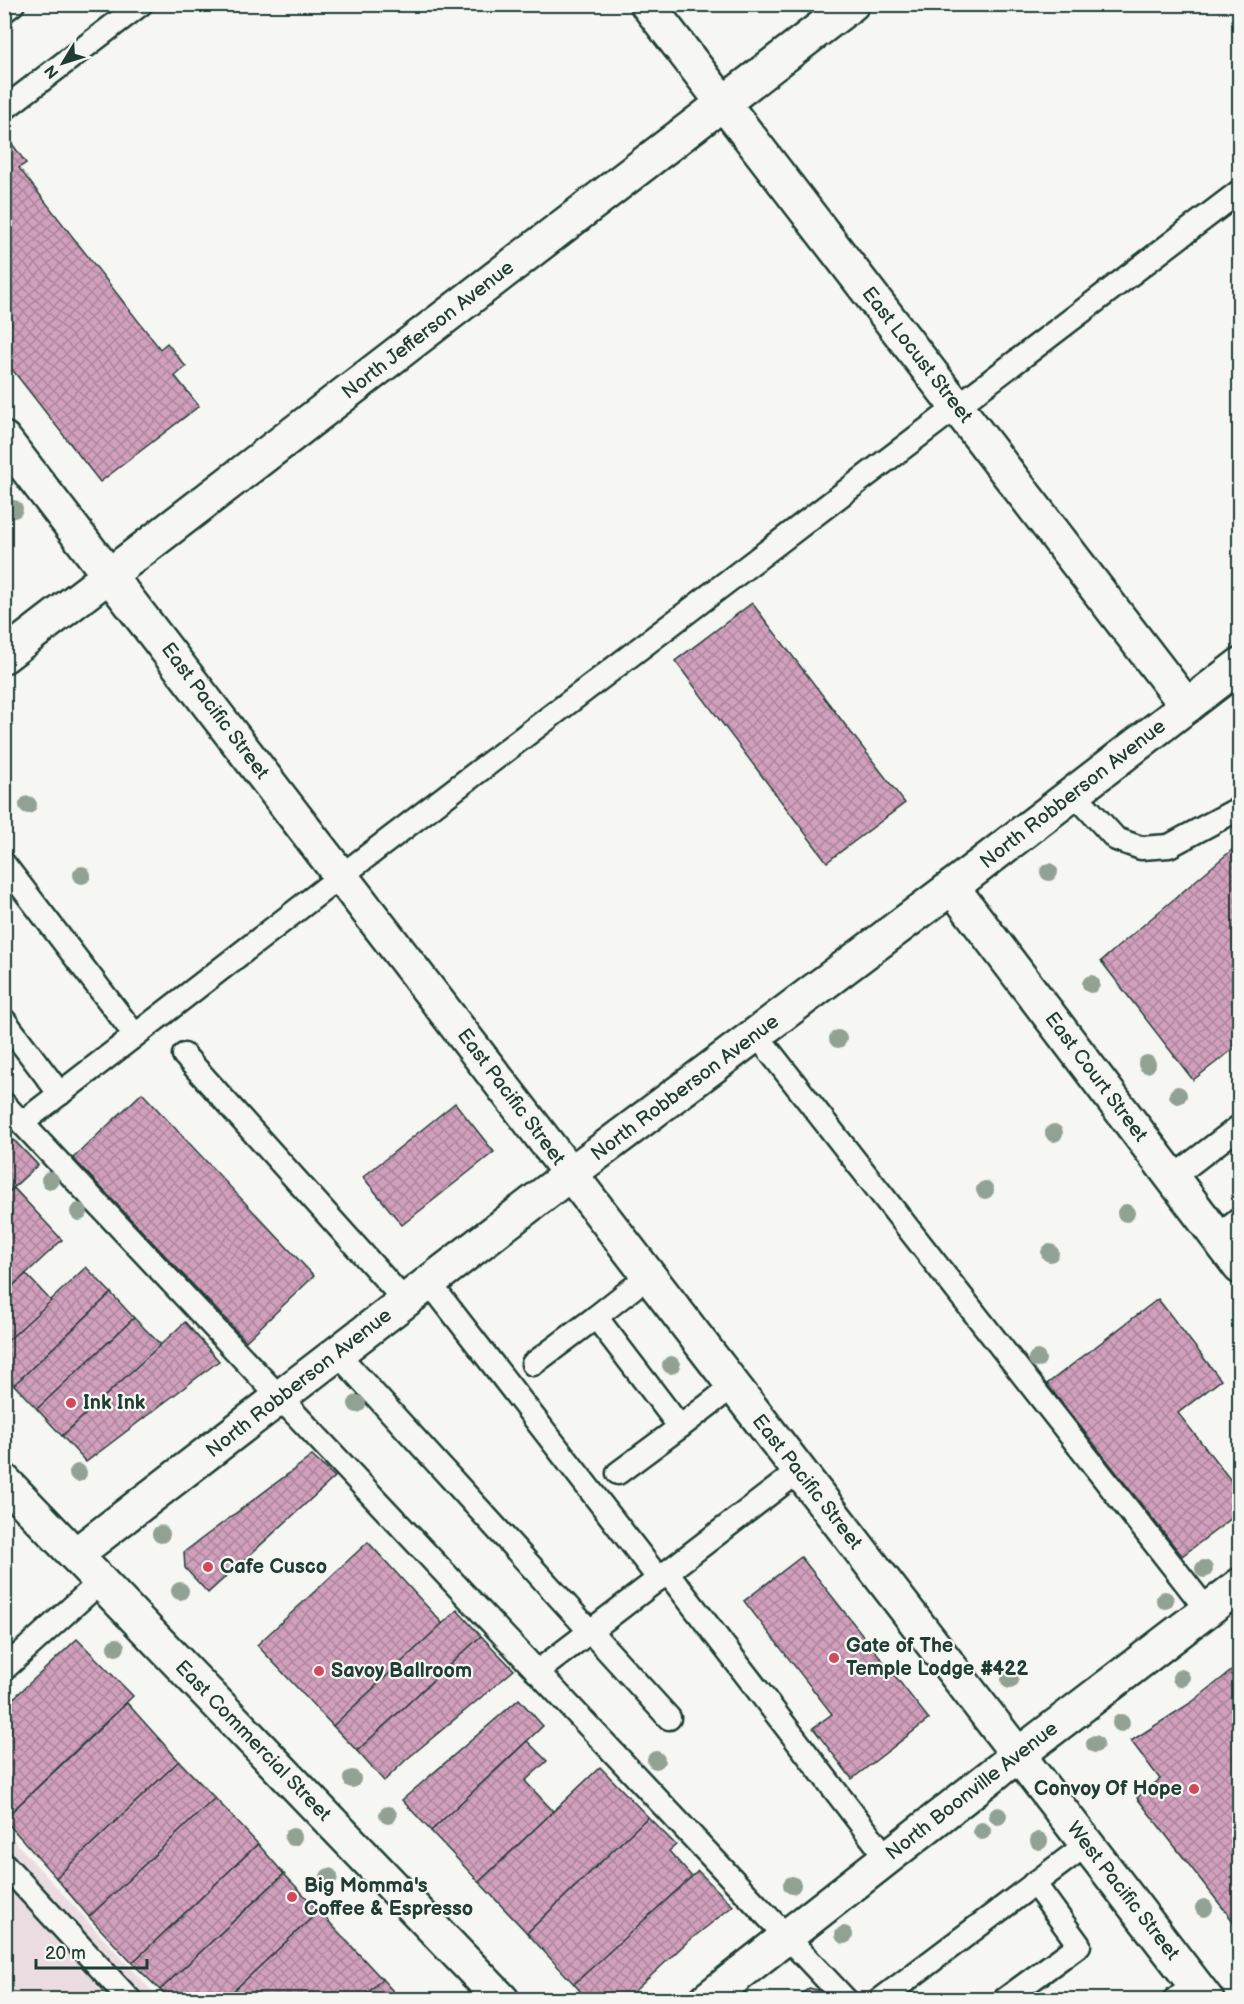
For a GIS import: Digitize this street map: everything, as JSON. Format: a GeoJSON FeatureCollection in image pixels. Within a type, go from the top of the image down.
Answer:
{"type":"FeatureCollection","features":[{"type":"Feature","properties":{"kind":"street","name":"East Locust Street"},"geometry":{"type":"LineString","coordinates":[[647,4],[1187,706]]}},
{"type":"Feature","properties":{"kind":"street","name":"North Jefferson Avenue"},"geometry":{"type":"LineString","coordinates":[[4,656],[852,4]]}},
{"type":"Feature","properties":{"kind":"street","name":"East Pacific Street"},"geometry":{"type":"LineString","coordinates":[[4,439],[111,574],[1018,1755]]}},
{"type":"Feature","properties":{"kind":"street","name":"North Robberson Avenue"},"geometry":{"type":"LineString","coordinates":[[75,1555],[570,1174],[952,887],[1239,665]]}},
{"type":"Feature","properties":{"kind":"street","name":"East Court Street"},"geometry":{"type":"LineString","coordinates":[[952,887],[1172,1178],[1228,1228],[1239,1267]]}},
{"type":"Feature","properties":{"kind":"street","name":"East Commercial Street"},"geometry":{"type":"LineString","coordinates":[[4,1481],[502,2000]]}},
{"type":"Feature","properties":{"kind":"street","name":"North Boonville Avenue"},"geometry":{"type":"LineString","coordinates":[[706,2000],[1239,1585]]}},
{"type":"Feature","properties":{"kind":"street","name":"West Pacific Street"},"geometry":{"type":"LineString","coordinates":[[1018,1755],[1087,1844],[1192,1994]]}},
{"type":"Feature","properties":{"kind":"lane"},"geometry":{"type":"LineString","coordinates":[[4,11],[13,4]]}},
{"type":"Feature","properties":{"kind":"lane"},"geometry":{"type":"LineString","coordinates":[[4,109],[141,4]]}},
{"type":"Feature","properties":{"kind":"lane"},"geometry":{"type":"LineString","coordinates":[[22,1123],[341,876],[1239,191]]}},
{"type":"Feature","properties":{"kind":"lane"},"geometry":{"type":"LineString","coordinates":[[1074,793],[1116,839],[1141,848],[1169,846],[1239,808]]}},
{"type":"Feature","properties":{"kind":"lane"},"geometry":{"type":"LineString","coordinates":[[4,864],[135,1035]]}},
{"type":"Feature","properties":{"kind":"lane"},"geometry":{"type":"LineString","coordinates":[[4,1020],[60,1094]]}},
{"type":"Feature","properties":{"kind":"lane"},"geometry":{"type":"LineString","coordinates":[[756,1034],[1207,1610]]}},
{"type":"Feature","properties":{"kind":"lane"},"geometry":{"type":"LineString","coordinates":[[184,1055],[417,1292],[663,1576],[887,1858]]}},
{"type":"Feature","properties":{"kind":"lane"},"geometry":{"type":"LineString","coordinates":[[4,1104],[846,2000]]}},
{"type":"Feature","properties":{"kind":"lane"},"geometry":{"type":"LineString","coordinates":[[1172,1178],[1239,1126]]}},
{"type":"Feature","properties":{"kind":"lane"},"geometry":{"type":"LineString","coordinates":[[533,1364],[648,1276]]}},
{"type":"Feature","properties":{"kind":"lane"},"geometry":{"type":"LineString","coordinates":[[596,1317],[680,1427]]}},
{"type":"Feature","properties":{"kind":"lane"},"geometry":{"type":"LineString","coordinates":[[337,1353],[669,1719]]}},
{"type":"Feature","properties":{"kind":"lane"},"geometry":{"type":"LineString","coordinates":[[618,1473],[733,1386]]}},
{"type":"Feature","properties":{"kind":"lane"},"geometry":{"type":"LineString","coordinates":[[537,1672],[799,1472]]}},
{"type":"Feature","properties":{"kind":"lane"},"geometry":{"type":"LineString","coordinates":[[4,1669],[100,1582]]}},
{"type":"Feature","properties":{"kind":"lane"},"geometry":{"type":"LineString","coordinates":[[880,2000],[1087,1844]]}},
{"type":"Feature","properties":{"kind":"lane"},"geometry":{"type":"LineString","coordinates":[[4,1864],[130,2000]]}},
{"type":"Feature","properties":{"kind":"lane"},"geometry":{"type":"LineString","coordinates":[[1004,2000],[1079,1945],[1034,1883]]}},
{"type":"Feature","properties":{"kind":"shaded area"},"geometry":{"type":"Polygon","coordinates":[[[5,1831],[159,1999],[5,1999],[5,1831]]]}},
{"type":"Feature","properties":{"kind":"building"},"geometry":{"type":"Polygon","coordinates":[[[10,141],[26,163],[19,168],[160,349],[167,343],[186,367],[175,376],[199,406],[100,482],[4,359],[4,146],[10,141]]]}},
{"type":"Feature","properties":{"kind":"building"},"geometry":{"type":"Polygon","coordinates":[[[752,603],[905,803],[827,862],[675,661],[752,603]]]}},
{"type":"Feature","properties":{"kind":"building"},"geometry":{"type":"Polygon","coordinates":[[[1240,843],[1240,1044],[1193,1080],[1101,961],[1240,843]]]}},
{"type":"Feature","properties":{"kind":"building"},"geometry":{"type":"Polygon","coordinates":[[[142,1093],[314,1276],[246,1341],[73,1158],[142,1093]]]}},
{"type":"Feature","properties":{"kind":"building"},"geometry":{"type":"Polygon","coordinates":[[[455,1103],[494,1152],[402,1225],[363,1177],[455,1103]]]}},
{"type":"Feature","properties":{"kind":"building"},"geometry":{"type":"Polygon","coordinates":[[[14,1140],[38,1165],[4,1196],[4,1149],[14,1140]]]}},
{"type":"Feature","properties":{"kind":"building"},"geometry":{"type":"Polygon","coordinates":[[[14,1188],[62,1240],[4,1294],[4,1196],[14,1188]]]}},
{"type":"Feature","properties":{"kind":"building"},"geometry":{"type":"Polygon","coordinates":[[[86,1267],[111,1293],[14,1385],[4,1375],[4,1344],[86,1267]]]}},
{"type":"Feature","properties":{"kind":"building"},"geometry":{"type":"Polygon","coordinates":[[[26,1274],[51,1301],[4,1344],[4,1294],[26,1274]]]}},
{"type":"Feature","properties":{"kind":"building"},"geometry":{"type":"Polygon","coordinates":[[[111,1293],[134,1318],[37,1409],[14,1385],[111,1293]]]}},
{"type":"Feature","properties":{"kind":"building"},"geometry":{"type":"Polygon","coordinates":[[[1158,1299],[1221,1380],[1178,1413],[1240,1492],[1240,1512],[1182,1556],[1047,1384],[1158,1299]]]}},
{"type":"Feature","properties":{"kind":"building"},"geometry":{"type":"Polygon","coordinates":[[[134,1318],[161,1345],[62,1436],[37,1409],[134,1318]]]}},
{"type":"Feature","properties":{"kind":"building"},"geometry":{"type":"Polygon","coordinates":[[[185,1322],[219,1361],[86,1462],[62,1436],[185,1322]]]}},
{"type":"Feature","properties":{"kind":"building"},"geometry":{"type":"Polygon","coordinates":[[[312,1456],[335,1477],[208,1593],[185,1568],[184,1552],[312,1456]]]}},
{"type":"Feature","properties":{"kind":"building"},"geometry":{"type":"Polygon","coordinates":[[[368,1542],[443,1624],[333,1726],[257,1645],[368,1542]]]}},
{"type":"Feature","properties":{"kind":"building","name":"Gate of The Temple Lodge #422"},"geometry":{"type":"Polygon","coordinates":[[[801,1557],[929,1719],[852,1779],[813,1728],[832,1714],[744,1601],[801,1557]]]}},
{"type":"Feature","properties":{"kind":"building"},"geometry":{"type":"Polygon","coordinates":[[[457,1610],[481,1636],[357,1751],[333,1726],[457,1610]]]}},
{"type":"Feature","properties":{"kind":"building"},"geometry":{"type":"Polygon","coordinates":[[[481,1636],[514,1670],[384,1781],[357,1751],[481,1636]]]}},
{"type":"Feature","properties":{"kind":"building"},"geometry":{"type":"Polygon","coordinates":[[[77,1639],[133,1696],[4,1819],[4,1707],[77,1639]]]}},
{"type":"Feature","properties":{"kind":"building","name":"Convoy Of Hope"},"geometry":{"type":"Polygon","coordinates":[[[1240,1664],[1240,1930],[1137,1798],[1160,1779],[1131,1741],[1192,1702],[1240,1664]]]}},
{"type":"Feature","properties":{"kind":"building"},"geometry":{"type":"Polygon","coordinates":[[[519,1699],[543,1726],[431,1831],[402,1800],[519,1699]]]}},
{"type":"Feature","properties":{"kind":"building"},"geometry":{"type":"Polygon","coordinates":[[[127,1703],[179,1761],[56,1878],[4,1819],[127,1703]]]}},
{"type":"Feature","properties":{"kind":"building"},"geometry":{"type":"Polygon","coordinates":[[[527,1741],[547,1761],[525,1781],[554,1812],[479,1882],[431,1831],[527,1741]]]}},
{"type":"Feature","properties":{"kind":"building"},"geometry":{"type":"Polygon","coordinates":[[[179,1761],[215,1798],[89,1917],[56,1878],[179,1761]]]}},
{"type":"Feature","properties":{"kind":"building"},"geometry":{"type":"Polygon","coordinates":[[[600,1767],[648,1817],[527,1933],[479,1882],[600,1767]]]}},
{"type":"Feature","properties":{"kind":"building"},"geometry":{"type":"Polygon","coordinates":[[[215,1798],[258,1844],[132,1963],[89,1917],[215,1798]]]}},
{"type":"Feature","properties":{"kind":"building"},"geometry":{"type":"Polygon","coordinates":[[[648,1817],[676,1845],[669,1851],[692,1877],[574,1984],[527,1933],[648,1817]]]}},
{"type":"Feature","properties":{"kind":"building"},"geometry":{"type":"Polygon","coordinates":[[[258,1844],[284,1874],[160,1990],[132,1963],[258,1844]]]}},
{"type":"Feature","properties":{"kind":"building"},"geometry":{"type":"Polygon","coordinates":[[[698,1871],[733,1906],[685,1944],[625,2000],[588,2000],[574,1984],[698,1871]]]}},
{"type":"Feature","properties":{"kind":"building"},"geometry":{"type":"Polygon","coordinates":[[[284,1874],[319,1911],[224,2000],[169,2000],[160,1990],[284,1874]]]}},
{"type":"Feature","properties":{"kind":"building"},"geometry":{"type":"Polygon","coordinates":[[[319,1911],[382,1979],[361,2000],[224,2000],[319,1911]]]}},
{"type":"Feature","properties":{"kind":"building"},"geometry":{"type":"Polygon","coordinates":[[[382,1979],[401,2000],[361,2000],[382,1979]]]}},
{"type":"Feature","properties":{"kind":"building"},"geometry":{"type":"Polygon","coordinates":[[[809,1988],[821,1991],[829,2000],[794,2000],[809,1988]]]}},
{"type":"Feature","properties":{"kind":"place","name":"Ink Ink"},"geometry":{"type":"Point","coordinates":[71,1403]}},
{"type":"Feature","properties":{"kind":"place","name":"Cafe Cusco"},"geometry":{"type":"Point","coordinates":[208,1567]}},
{"type":"Feature","properties":{"kind":"place","name":"Gate of The Temple Lodge #422"},"geometry":{"type":"Point","coordinates":[834,1658]}},
{"type":"Feature","properties":{"kind":"place","name":"Savoy Ballroom"},"geometry":{"type":"Point","coordinates":[319,1671]}},
{"type":"Feature","properties":{"kind":"place","name":"Convoy Of Hope"},"geometry":{"type":"Point","coordinates":[1194,1789]}},
{"type":"Feature","properties":{"kind":"place","name":"Big Momma's Coffee & Espresso"},"geometry":{"type":"Point","coordinates":[292,1897]}}]}
